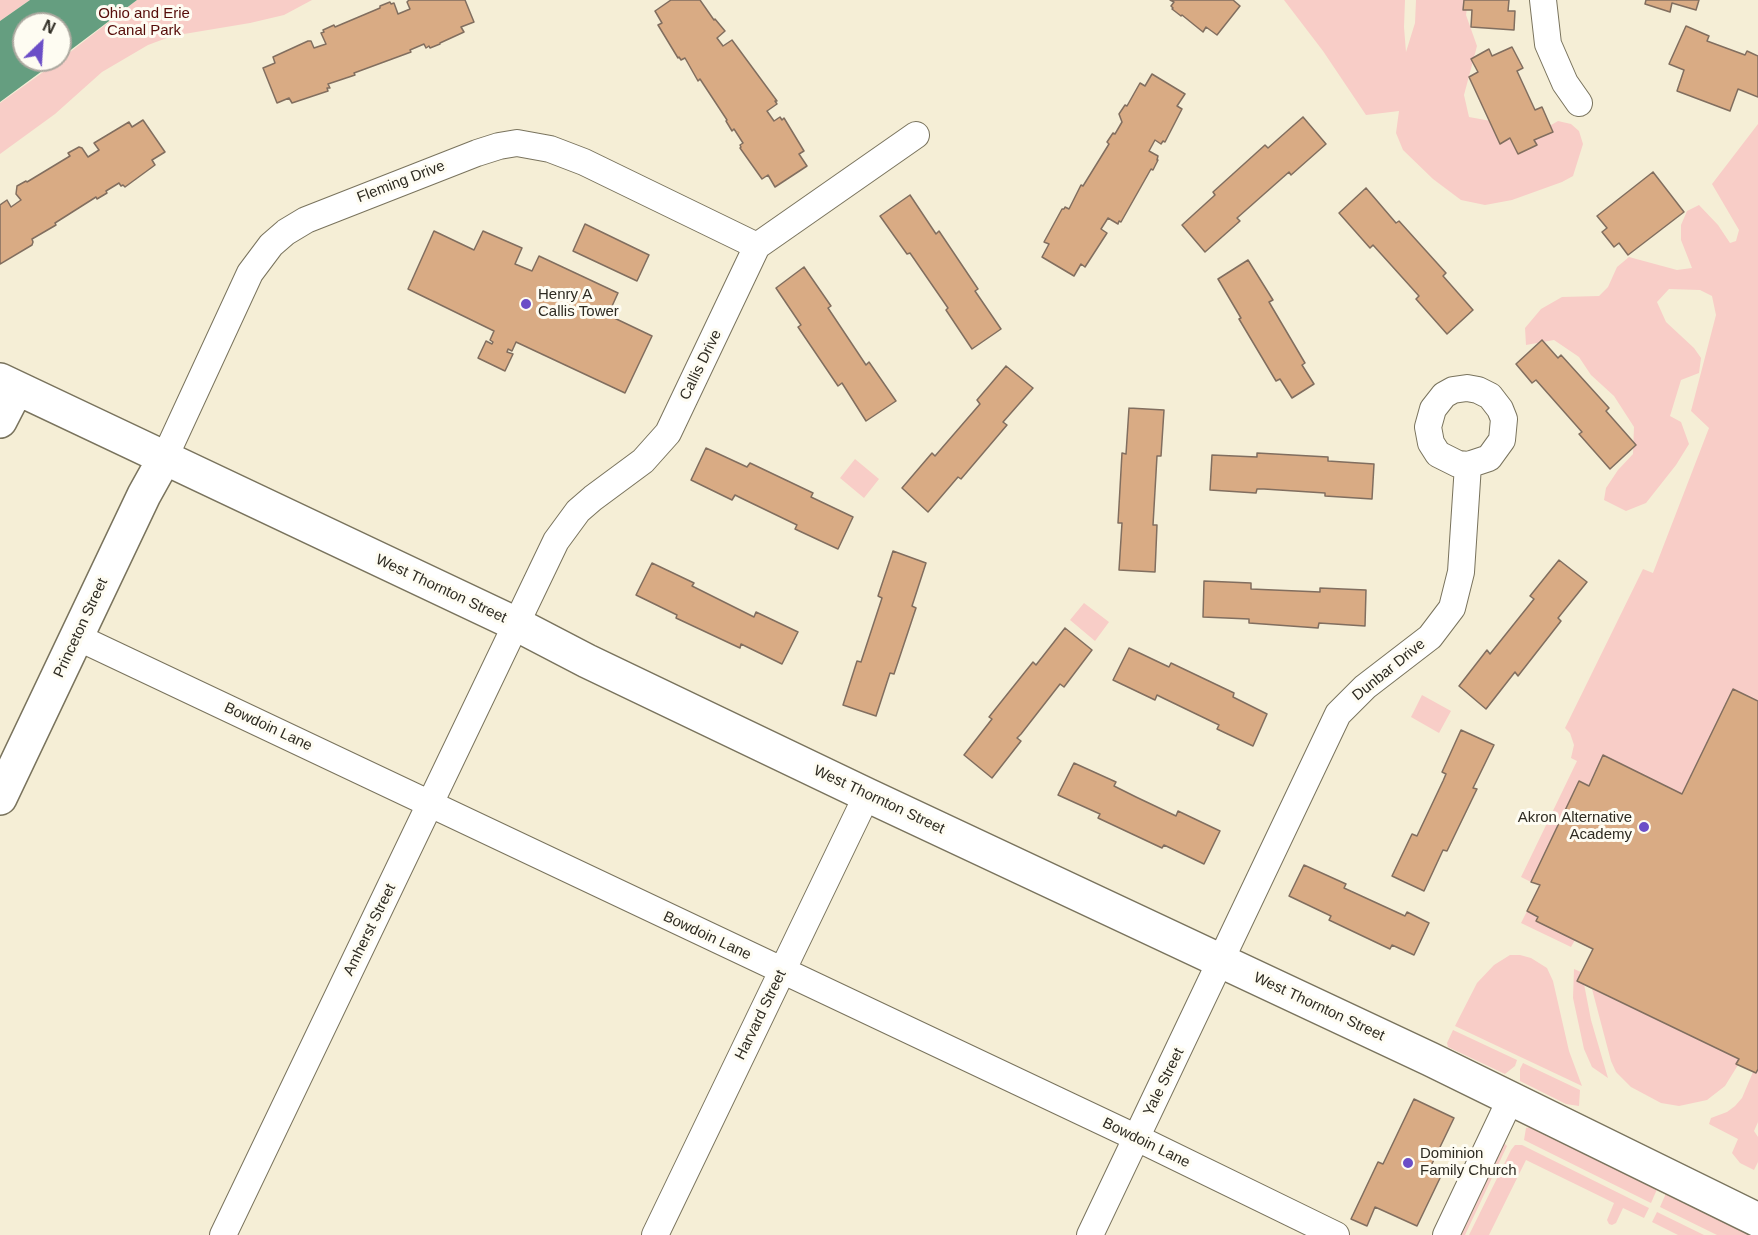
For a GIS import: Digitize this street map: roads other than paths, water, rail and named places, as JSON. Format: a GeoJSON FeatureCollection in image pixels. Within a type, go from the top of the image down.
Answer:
{"type":"FeatureCollection","features":[{"type":"Feature","properties":{"kind":"main road","name":"West Thornton Street"},"geometry":{"type":"LineString","coordinates":[[8,384],[516,624],[587,661],[867,795],[1511,1098],[1758,1220]]}},
{"type":"Feature","properties":{"kind":"main road"},"geometry":{"type":"LineString","coordinates":[[0,421],[8,384]]}},
{"type":"Feature","properties":{"kind":"main road","name":"Princeton Street"},"geometry":{"type":"LineString","coordinates":[[0,798],[144,495],[164,459]]}},
{"type":"Feature","properties":{"kind":"street"},"geometry":{"type":"LineString","coordinates":[[1543,0],[1548,44],[1565,83],[1579,103]]}},
{"type":"Feature","properties":{"kind":"street","name":"Callis Drive"},"geometry":{"type":"LineString","coordinates":[[516,624],[556,541],[567,525],[593,498],[643,461],[668,433],[757,246],[916,135]]}},
{"type":"Feature","properties":{"kind":"street","name":"Fleming Drive"},"geometry":{"type":"LineString","coordinates":[[164,459],[250,273],[271,245],[286,232],[306,220],[477,153],[517,143],[550,148],[584,162],[757,246]]}},
{"type":"Feature","properties":{"kind":"street","name":"Dunbar Drive"},"geometry":{"type":"LineString","coordinates":[[1221,962],[1338,714],[1365,687],[1430,638],[1452,608],[1461,572],[1468,465]]}},
{"type":"Feature","properties":{"kind":"street","name":"Amherst Street"},"geometry":{"type":"LineString","coordinates":[[223,1235],[516,624]]}},
{"type":"Feature","properties":{"kind":"street","name":"Bowdoin Lane"},"geometry":{"type":"LineString","coordinates":[[77,637],[1137,1138],[1336,1235]]}},
{"type":"Feature","properties":{"kind":"street","name":"Harvard Street"},"geometry":{"type":"LineString","coordinates":[[656,1235],[867,795]]}},
{"type":"Feature","properties":{"kind":"street","name":"Yale Street"},"geometry":{"type":"LineString","coordinates":[[1090,1235],[1221,962]]}},
{"type":"Feature","properties":{"kind":"street"},"geometry":{"type":"LineString","coordinates":[[1446,1235],[1511,1098]]}},
{"type":"Feature","properties":{"kind":"place","name":"Henry A Callis Tower"},"geometry":{"type":"Point","coordinates":[526,304]}},
{"type":"Feature","properties":{"kind":"place","name":"Akron Alternative Academy"},"geometry":{"type":"Point","coordinates":[1644,827]}},
{"type":"Feature","properties":{"kind":"place","name":"Dominion Family Church"},"geometry":{"type":"Point","coordinates":[1408,1163]}},
{"type":"Feature","properties":{"kind":"park label","name":"Ohio and Erie Canal Park"},"geometry":{"type":"Point","coordinates":[144,22]}}]}
